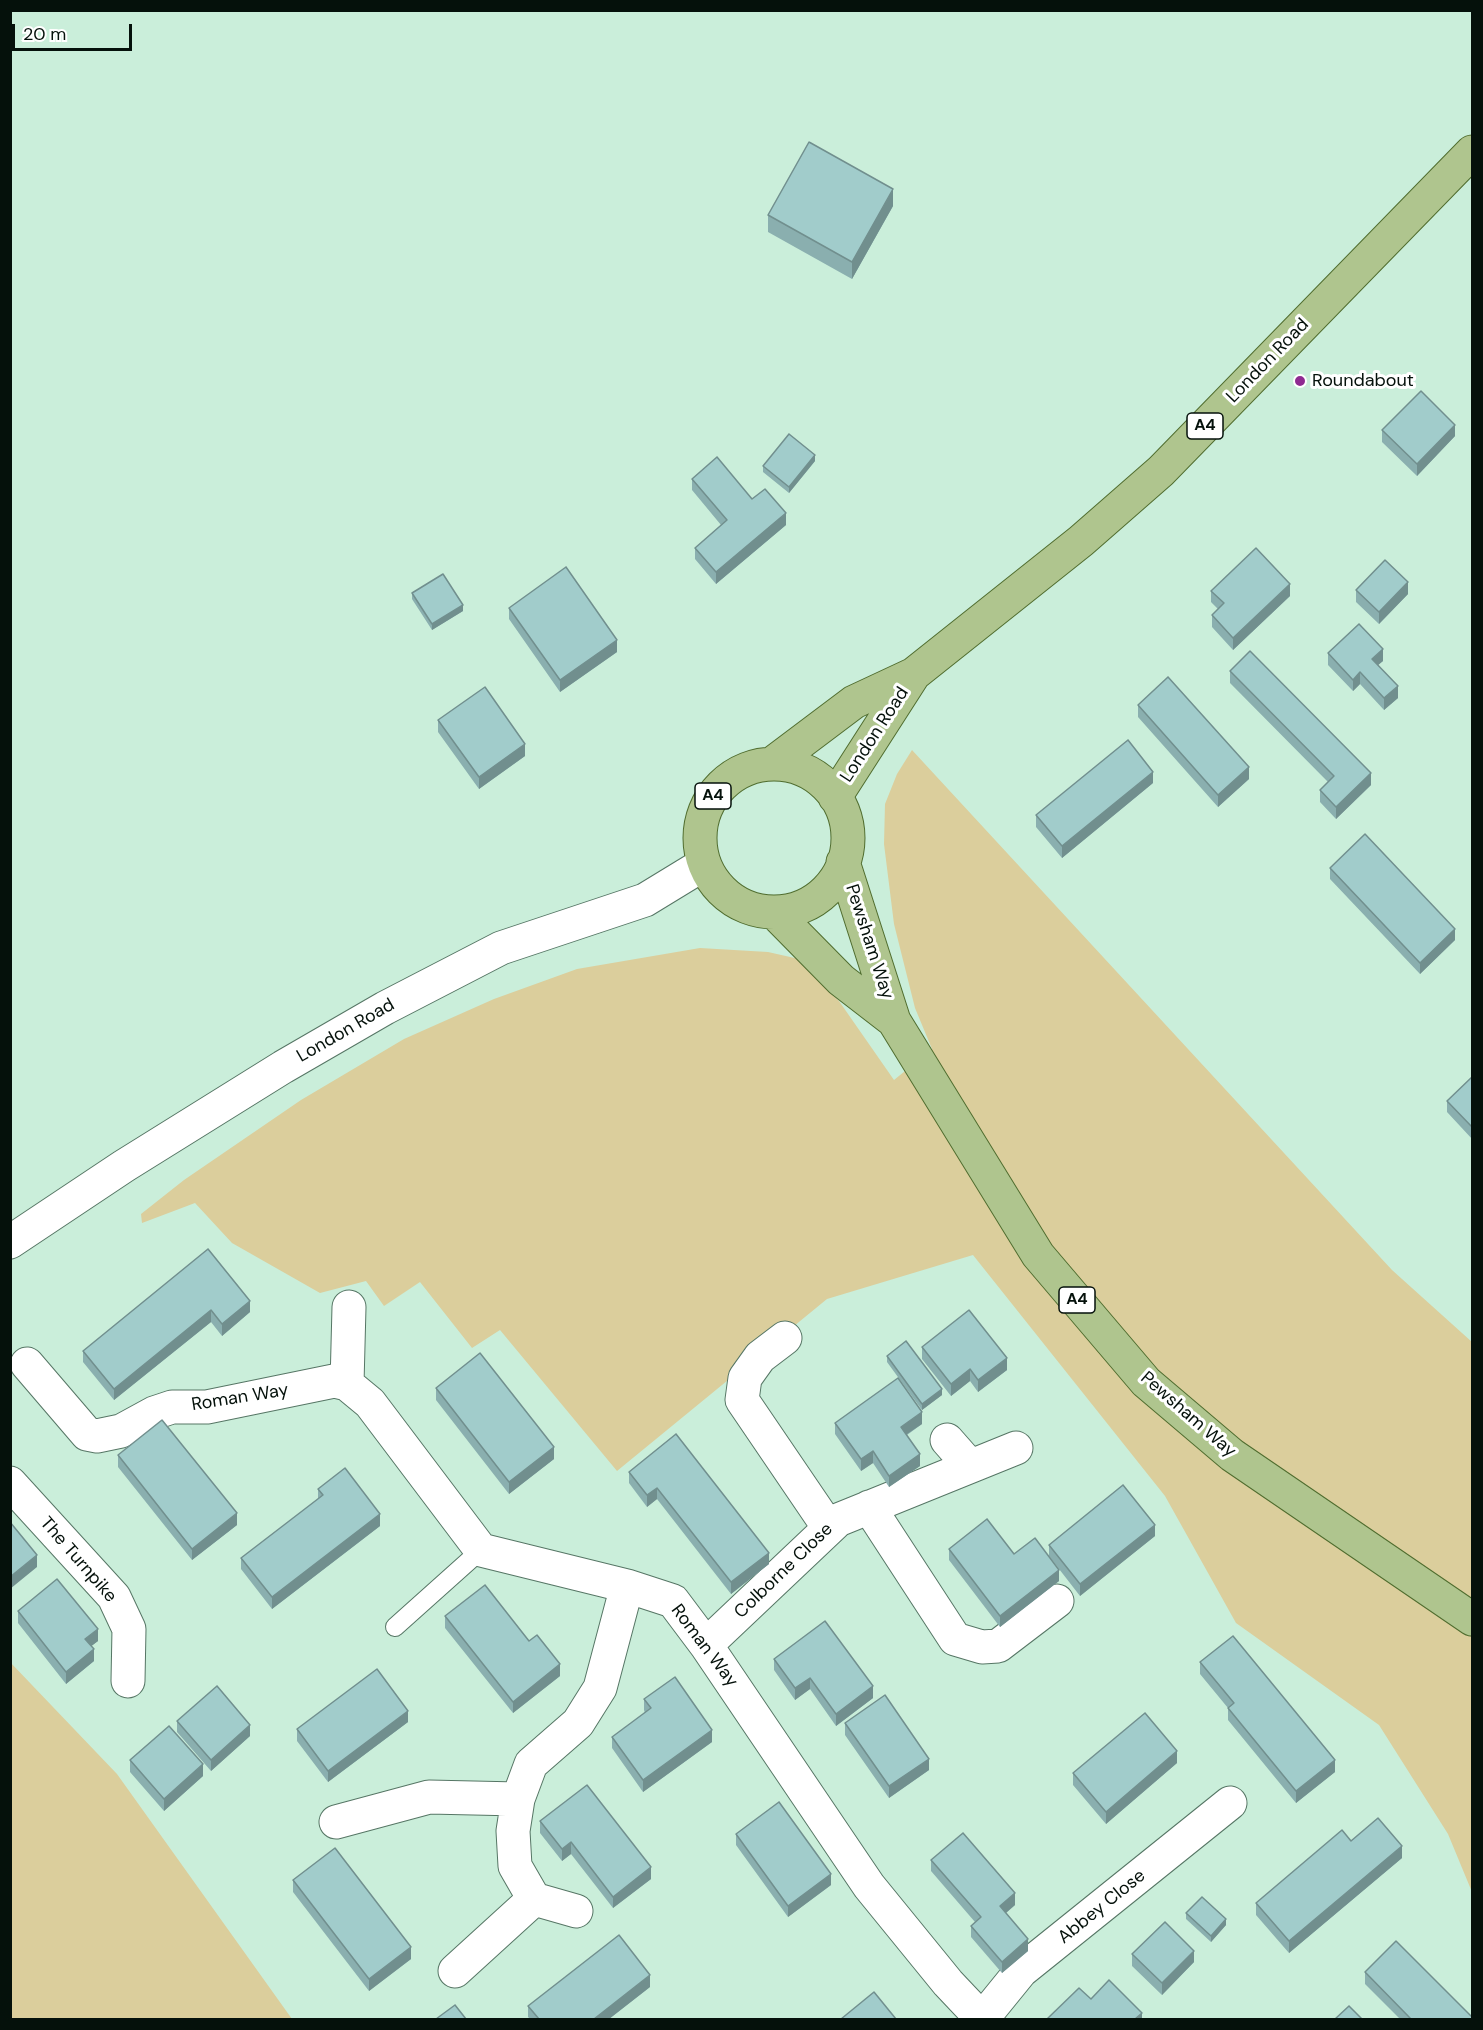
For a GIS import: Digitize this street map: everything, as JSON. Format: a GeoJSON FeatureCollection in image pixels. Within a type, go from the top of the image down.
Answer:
{"type":"FeatureCollection","features":[{"type":"Feature","properties":{"kind":"main road","name":"London Road"},"geometry":{"type":"LineString","coordinates":[[773,763],[854,702],[914,674],[1081,541],[1161,471],[1473,152]]}},
{"type":"Feature","properties":{"kind":"main road","name":"London Road"},"geometry":{"type":"LineString","coordinates":[[835,797],[914,674]]}},
{"type":"Feature","properties":{"kind":"main road","name":"London Road"},"geometry":{"type":"LineString","coordinates":[[773,763],[803,768],[820,780],[835,797],[845,818],[847,840],[843,862],[832,882],[816,898],[796,909],[774,912],[751,909],[732,899],[715,883],[704,864],[699,840],[702,824],[714,794],[730,777],[753,767],[773,763]]}},
{"type":"Feature","properties":{"kind":"main road","name":"Pewsham Way"},"geometry":{"type":"LineString","coordinates":[[843,862],[894,1021],[1038,1255],[1146,1382],[1232,1455],[1473,1619]]}},
{"type":"Feature","properties":{"kind":"main road","name":"Pewsham Way"},"geometry":{"type":"LineString","coordinates":[[774,912],[841,980],[894,1021]]}},
{"type":"Feature","properties":{"kind":"street","name":"London Road"},"geometry":{"type":"LineString","coordinates":[[10,1242],[124,1166],[283,1067],[385,1008],[501,948],[645,900],[704,864]]}},
{"type":"Feature","properties":{"kind":"street"},"geometry":{"type":"LineString","coordinates":[[349,1307],[347,1384],[370,1403],[481,1550]]}},
{"type":"Feature","properties":{"kind":"street"},"geometry":{"type":"LineString","coordinates":[[785,1338],[760,1357],[745,1378],[742,1401],[829,1528]]}},
{"type":"Feature","properties":{"kind":"street","name":"Roman Way"},"geometry":{"type":"LineString","coordinates":[[27,1364],[87,1434],[97,1436],[121,1431],[154,1413],[172,1407],[207,1407],[334,1381],[347,1384]]}},
{"type":"Feature","properties":{"kind":"street"},"geometry":{"type":"LineString","coordinates":[[947,1440],[969,1465]]}},
{"type":"Feature","properties":{"kind":"street","name":"Colborne Close"},"geometry":{"type":"LineString","coordinates":[[706,1645],[838,1520],[969,1465],[1016,1448]]}},
{"type":"Feature","properties":{"kind":"street","name":"The Turnpike"},"geometry":{"type":"LineString","coordinates":[[10,1483],[114,1597],[129,1629],[128,1681]]}},
{"type":"Feature","properties":{"kind":"street"},"geometry":{"type":"LineString","coordinates":[[869,1507],[955,1639],[982,1647],[998,1646],[1057,1600]]}},
{"type":"Feature","properties":{"kind":"street","name":"Roman Way"},"geometry":{"type":"LineString","coordinates":[[481,1550],[627,1586],[673,1601],[706,1645],[868,1886],[948,1983],[982,2019]]}},
{"type":"Feature","properties":{"kind":"street"},"geometry":{"type":"LineString","coordinates":[[576,1911],[534,1899],[515,1866],[513,1831],[518,1799],[531,1764],[578,1723],[600,1688],[627,1586]]}},
{"type":"Feature","properties":{"kind":"street"},"geometry":{"type":"LineString","coordinates":[[336,1822],[429,1797],[518,1799]]}},
{"type":"Feature","properties":{"kind":"street","name":"Abbey Close"},"geometry":{"type":"LineString","coordinates":[[982,2019],[1021,1971],[1230,1803]]}},
{"type":"Feature","properties":{"kind":"street"},"geometry":{"type":"LineString","coordinates":[[455,1971],[534,1899]]}},
{"type":"Feature","properties":{"kind":"lane"},"geometry":{"type":"LineString","coordinates":[[395,1628],[481,1550]]}},
{"type":"Feature","properties":{"kind":"shaded area"},"geometry":{"type":"Polygon","coordinates":[[[912,750],[1392,1270],[1472,1342],[1472,1892],[1448,1834],[1379,1725],[1236,1623],[1165,1496],[973,1255],[827,1299],[617,1471],[500,1330],[472,1348],[420,1282],[384,1306],[366,1281],[320,1293],[232,1243],[195,1203],[142,1223],[141,1214],[184,1180],[301,1100],[404,1039],[494,999],[577,969],[700,948],[768,952],[799,959],[839,1001],[894,1080],[932,1049],[915,1008],[894,924],[884,844],[885,804],[897,774],[912,750]]]}},
{"type":"Feature","properties":{"kind":"shaded area"},"geometry":{"type":"Polygon","coordinates":[[[10,1662],[117,1774],[292,2019],[11,2019],[10,1662]]]}},
{"type":"Feature","properties":{"kind":"building"},"geometry":{"type":"Polygon","coordinates":[[[809,142],[893,189],[852,262],[768,215],[809,142]]]}},
{"type":"Feature","properties":{"kind":"building"},"geometry":{"type":"Polygon","coordinates":[[[1421,391],[1455,425],[1417,464],[1382,430],[1421,391]]]}},
{"type":"Feature","properties":{"kind":"building"},"geometry":{"type":"Polygon","coordinates":[[[789,434],[815,455],[789,487],[763,466],[789,434]]]}},
{"type":"Feature","properties":{"kind":"building"},"geometry":{"type":"Polygon","coordinates":[[[717,457],[752,499],[765,489],[786,513],[716,572],[695,548],[727,520],[692,479],[717,457]]]}},
{"type":"Feature","properties":{"kind":"building"},"geometry":{"type":"Polygon","coordinates":[[[1256,548],[1290,584],[1233,638],[1212,615],[1224,603],[1211,591],[1256,548]]]}},
{"type":"Feature","properties":{"kind":"building"},"geometry":{"type":"Polygon","coordinates":[[[1385,560],[1408,582],[1379,612],[1356,590],[1385,560]]]}},
{"type":"Feature","properties":{"kind":"building"},"geometry":{"type":"Polygon","coordinates":[[[566,567],[617,640],[560,680],[509,608],[566,567]]]}},
{"type":"Feature","properties":{"kind":"building"},"geometry":{"type":"Polygon","coordinates":[[[443,574],[463,605],[432,624],[412,593],[443,574]]]}},
{"type":"Feature","properties":{"kind":"building"},"geometry":{"type":"Polygon","coordinates":[[[1359,624],[1383,649],[1372,659],[1398,686],[1384,698],[1360,672],[1353,680],[1328,653],[1359,624]]]}},
{"type":"Feature","properties":{"kind":"building"},"geometry":{"type":"Polygon","coordinates":[[[1250,651],[1371,773],[1336,807],[1320,790],[1334,776],[1230,671],[1250,651]]]}},
{"type":"Feature","properties":{"kind":"building"},"geometry":{"type":"Polygon","coordinates":[[[1168,677],[1249,767],[1218,795],[1138,705],[1168,677]]]}},
{"type":"Feature","properties":{"kind":"building"},"geometry":{"type":"Polygon","coordinates":[[[485,687],[525,744],[479,777],[438,720],[485,687]]]}},
{"type":"Feature","properties":{"kind":"building"},"geometry":{"type":"Polygon","coordinates":[[[1128,740],[1153,772],[1062,846],[1036,815],[1128,740]]]}},
{"type":"Feature","properties":{"kind":"building"},"geometry":{"type":"Polygon","coordinates":[[[1365,834],[1455,929],[1420,963],[1330,868],[1365,834]]]}},
{"type":"Feature","properties":{"kind":"building"},"geometry":{"type":"Polygon","coordinates":[[[1473,1076],[1473,1128],[1447,1101],[1473,1076]]]}},
{"type":"Feature","properties":{"kind":"building"},"geometry":{"type":"Polygon","coordinates":[[[208,1249],[250,1301],[222,1324],[211,1310],[114,1389],[83,1351],[208,1249]]]}},
{"type":"Feature","properties":{"kind":"building"},"geometry":{"type":"Polygon","coordinates":[[[969,1310],[1007,1358],[978,1380],[970,1369],[951,1384],[922,1347],[969,1310]]]}},
{"type":"Feature","properties":{"kind":"building"},"geometry":{"type":"Polygon","coordinates":[[[906,1341],[942,1389],[922,1404],[887,1356],[906,1341]]]}},
{"type":"Feature","properties":{"kind":"building"},"geometry":{"type":"Polygon","coordinates":[[[480,1353],[554,1447],[509,1482],[436,1388],[480,1353]]]}},
{"type":"Feature","properties":{"kind":"building"},"geometry":{"type":"Polygon","coordinates":[[[898,1378],[922,1412],[901,1427],[920,1454],[889,1476],[873,1451],[861,1459],[835,1423],[898,1378]]]}},
{"type":"Feature","properties":{"kind":"building"},"geometry":{"type":"Polygon","coordinates":[[[162,1420],[237,1513],[192,1549],[118,1455],[162,1420]]]}},
{"type":"Feature","properties":{"kind":"building"},"geometry":{"type":"Polygon","coordinates":[[[676,1434],[769,1553],[731,1582],[657,1488],[647,1495],[629,1472],[676,1434]]]}},
{"type":"Feature","properties":{"kind":"building"},"geometry":{"type":"Polygon","coordinates":[[[345,1468],[380,1514],[272,1597],[241,1558],[323,1495],[318,1489],[345,1468]]]}},
{"type":"Feature","properties":{"kind":"building"},"geometry":{"type":"Polygon","coordinates":[[[1123,1485],[1155,1525],[1080,1584],[1049,1545],[1123,1485]]]}},
{"type":"Feature","properties":{"kind":"building"},"geometry":{"type":"Polygon","coordinates":[[[987,1519],[1014,1554],[1035,1538],[1059,1570],[1000,1616],[949,1549],[987,1519]]]}},
{"type":"Feature","properties":{"kind":"building"},"geometry":{"type":"Polygon","coordinates":[[[10,1522],[37,1555],[10,1577],[10,1522]]]}},
{"type":"Feature","properties":{"kind":"building"},"geometry":{"type":"Polygon","coordinates":[[[57,1579],[98,1629],[85,1639],[94,1649],[66,1672],[18,1611],[57,1579]]]}},
{"type":"Feature","properties":{"kind":"building"},"geometry":{"type":"Polygon","coordinates":[[[485,1585],[529,1641],[537,1635],[560,1664],[513,1702],[445,1616],[485,1585]]]}},
{"type":"Feature","properties":{"kind":"building"},"geometry":{"type":"Polygon","coordinates":[[[825,1621],[873,1686],[836,1714],[810,1678],[795,1688],[774,1659],[825,1621]]]}},
{"type":"Feature","properties":{"kind":"building"},"geometry":{"type":"Polygon","coordinates":[[[1233,1636],[1335,1760],[1296,1791],[1228,1708],[1234,1703],[1200,1662],[1233,1636]]]}},
{"type":"Feature","properties":{"kind":"building"},"geometry":{"type":"Polygon","coordinates":[[[377,1669],[408,1711],[328,1771],[297,1729],[377,1669]]]}},
{"type":"Feature","properties":{"kind":"building"},"geometry":{"type":"Polygon","coordinates":[[[675,1677],[712,1730],[643,1780],[612,1737],[651,1708],[644,1699],[675,1677]]]}},
{"type":"Feature","properties":{"kind":"building"},"geometry":{"type":"Polygon","coordinates":[[[217,1686],[250,1725],[211,1760],[177,1721],[217,1686]]]}},
{"type":"Feature","properties":{"kind":"building"},"geometry":{"type":"Polygon","coordinates":[[[885,1695],[929,1759],[889,1786],[845,1723],[885,1695]]]}},
{"type":"Feature","properties":{"kind":"building"},"geometry":{"type":"Polygon","coordinates":[[[1145,1713],[1177,1751],[1106,1812],[1073,1773],[1145,1713]]]}},
{"type":"Feature","properties":{"kind":"building"},"geometry":{"type":"Polygon","coordinates":[[[169,1726],[203,1764],[164,1799],[130,1760],[169,1726]]]}},
{"type":"Feature","properties":{"kind":"building"},"geometry":{"type":"Polygon","coordinates":[[[587,1785],[651,1867],[613,1897],[571,1842],[562,1849],[540,1821],[587,1785]]]}},
{"type":"Feature","properties":{"kind":"building"},"geometry":{"type":"Polygon","coordinates":[[[779,1802],[831,1874],[788,1906],[736,1834],[779,1802]]]}},
{"type":"Feature","properties":{"kind":"building"},"geometry":{"type":"Polygon","coordinates":[[[1378,1818],[1402,1846],[1289,1941],[1256,1903],[1342,1830],[1351,1841],[1378,1818]]]}},
{"type":"Feature","properties":{"kind":"building"},"geometry":{"type":"Polygon","coordinates":[[[963,1833],[1015,1893],[1000,1906],[1028,1939],[1002,1962],[971,1926],[981,1917],[931,1860],[963,1833]]]}},
{"type":"Feature","properties":{"kind":"building"},"geometry":{"type":"Polygon","coordinates":[[[335,1848],[411,1947],[369,1979],[293,1880],[335,1848]]]}},
{"type":"Feature","properties":{"kind":"building"},"geometry":{"type":"Polygon","coordinates":[[[1202,1897],[1226,1919],[1211,1936],[1186,1913],[1202,1897]]]}},
{"type":"Feature","properties":{"kind":"building"},"geometry":{"type":"Polygon","coordinates":[[[1165,1922],[1194,1951],[1162,1983],[1132,1954],[1165,1922]]]}},
{"type":"Feature","properties":{"kind":"building"},"geometry":{"type":"Polygon","coordinates":[[[619,1935],[650,1975],[594,2019],[539,2019],[528,2006],[619,1935]]]}},
{"type":"Feature","properties":{"kind":"building"},"geometry":{"type":"Polygon","coordinates":[[[1396,1941],[1473,2019],[1411,2019],[1365,1972],[1396,1941]]]}},
{"type":"Feature","properties":{"kind":"building"},"geometry":{"type":"Polygon","coordinates":[[[1109,1980],[1142,2013],[1135,2019],[1047,2019],[1079,1988],[1091,1999],[1109,1980]]]}},
{"type":"Feature","properties":{"kind":"building"},"geometry":{"type":"Polygon","coordinates":[[[874,1992],[896,2019],[841,2019],[874,1992]]]}},
{"type":"Feature","properties":{"kind":"building"},"geometry":{"type":"Polygon","coordinates":[[[455,2005],[466,2019],[436,2019],[455,2005]]]}},
{"type":"Feature","properties":{"kind":"building"},"geometry":{"type":"Polygon","coordinates":[[[1349,2006],[1362,2019],[1335,2019],[1349,2006]]]}},
{"type":"Feature","properties":{"kind":"place","name":"Roundabout"},"geometry":{"type":"Point","coordinates":[1300,381]}}]}
